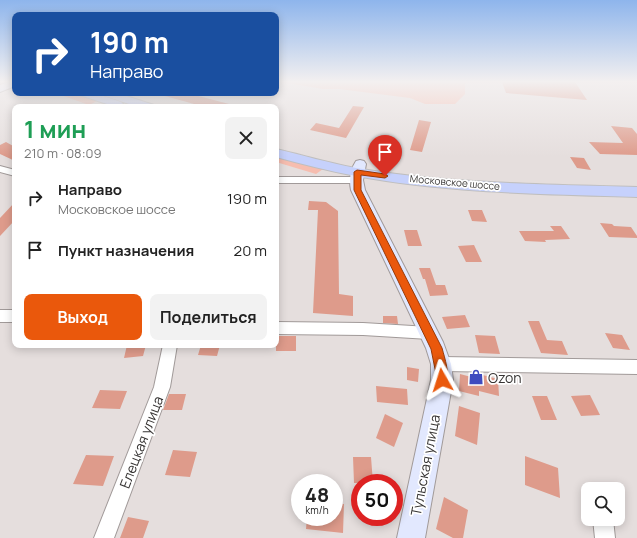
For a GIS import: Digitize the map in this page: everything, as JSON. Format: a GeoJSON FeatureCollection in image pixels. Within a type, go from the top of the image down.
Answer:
{"type":"FeatureCollection","features":[{"type":"Feature","properties":{"kind":"main road","name":"Московское шоссе"},"geometry":{"type":"LineString","coordinates":[[279,146],[358,172],[637,184]]}},
{"type":"Feature","properties":{"kind":"main road","name":"Московское шоссе"},"geometry":{"type":"LineString","coordinates":[[279,154],[358,172],[461,184],[637,192]]}},
{"type":"Feature","properties":{"kind":"main road","name":"Тульская улица"},"geometry":{"type":"LineString","coordinates":[[358,172],[360,195],[429,333],[436,348],[440,364],[442,380],[411,538]]}},
{"type":"Feature","properties":{"kind":"street"},"geometry":{"type":"LineString","coordinates":[[0,169],[12,172]]}},
{"type":"Feature","properties":{"kind":"street"},"geometry":{"type":"LineString","coordinates":[[279,180],[358,172]]}},
{"type":"Feature","properties":{"kind":"street"},"geometry":{"type":"LineString","coordinates":[[0,316],[12,316]]}},
{"type":"Feature","properties":{"kind":"street"},"geometry":{"type":"LineString","coordinates":[[279,328],[363,329],[429,333]]}},
{"type":"Feature","properties":{"kind":"street","name":"Елецкая улица"},"geometry":{"type":"LineString","coordinates":[[104,538],[162,387],[169,348]]}},
{"type":"Feature","properties":{"kind":"street"},"geometry":{"type":"LineString","coordinates":[[440,364],[637,367]]}},
{"type":"Feature","properties":{"kind":"street"},"geometry":{"type":"LineString","coordinates":[[604,526],[605,538]]}},
{"type":"Feature","properties":{"kind":"shaded area"},"geometry":{"type":"Polygon","coordinates":[[[279,157],[323,169],[316,174],[279,163],[279,157]]]}},
{"type":"Feature","properties":{"kind":"building"},"geometry":{"type":"Polygon","coordinates":[[[352,107],[364,107],[346,138],[310,130],[316,123],[339,128],[352,107]]]}},
{"type":"Feature","properties":{"kind":"building"},"geometry":{"type":"Polygon","coordinates":[[[419,120],[431,122],[422,152],[410,150],[419,120]]]}},
{"type":"Feature","properties":{"kind":"building"},"geometry":{"type":"Polygon","coordinates":[[[611,126],[632,128],[637,134],[637,155],[600,154],[589,142],[623,143],[611,126]]]}},
{"type":"Feature","properties":{"kind":"building"},"geometry":{"type":"Polygon","coordinates":[[[6,142],[12,145],[12,160],[0,154],[0,145],[6,142]]]}},
{"type":"Feature","properties":{"kind":"building"},"geometry":{"type":"Polygon","coordinates":[[[570,157],[584,158],[591,170],[577,168],[570,157]]]}},
{"type":"Feature","properties":{"kind":"building"},"geometry":{"type":"Polygon","coordinates":[[[309,201],[326,202],[338,211],[339,294],[353,296],[353,316],[313,313],[318,210],[308,210],[309,201]]]}},
{"type":"Feature","properties":{"kind":"building"},"geometry":{"type":"Polygon","coordinates":[[[12,205],[12,223],[0,236],[0,218],[12,205]]]}},
{"type":"Feature","properties":{"kind":"building"},"geometry":{"type":"Polygon","coordinates":[[[468,210],[482,210],[487,222],[472,221],[468,210]]]}},
{"type":"Feature","properties":{"kind":"building"},"geometry":{"type":"Polygon","coordinates":[[[600,223],[631,227],[637,238],[609,237],[600,223]]]}},
{"type":"Feature","properties":{"kind":"building"},"geometry":{"type":"Polygon","coordinates":[[[550,226],[561,226],[570,239],[545,240],[546,242],[525,241],[519,231],[554,231],[550,226]]]}},
{"type":"Feature","properties":{"kind":"building"},"geometry":{"type":"Polygon","coordinates":[[[404,230],[417,230],[422,246],[408,246],[404,230]]]}},
{"type":"Feature","properties":{"kind":"building"},"geometry":{"type":"Polygon","coordinates":[[[474,245],[482,262],[466,262],[458,246],[474,245]]]}},
{"type":"Feature","properties":{"kind":"building"},"geometry":{"type":"Polygon","coordinates":[[[419,268],[430,268],[436,285],[445,285],[448,295],[430,296],[425,279],[423,279],[419,268]]]}},
{"type":"Feature","properties":{"kind":"building"},"geometry":{"type":"Polygon","coordinates":[[[465,315],[470,327],[447,329],[442,317],[465,315]]]}},
{"type":"Feature","properties":{"kind":"building"},"geometry":{"type":"Polygon","coordinates":[[[383,316],[397,316],[398,324],[383,323],[383,316]]]}},
{"type":"Feature","properties":{"kind":"building"},"geometry":{"type":"Polygon","coordinates":[[[528,321],[539,321],[547,340],[562,341],[568,355],[541,353],[528,321]]]}},
{"type":"Feature","properties":{"kind":"building"},"geometry":{"type":"Polygon","coordinates":[[[605,333],[622,335],[630,350],[613,348],[605,333]]]}},
{"type":"Feature","properties":{"kind":"building"},"geometry":{"type":"Polygon","coordinates":[[[475,335],[495,336],[500,354],[479,353],[475,335]]]}},
{"type":"Feature","properties":{"kind":"building"},"geometry":{"type":"Polygon","coordinates":[[[279,336],[296,336],[296,351],[276,351],[276,348],[279,348],[279,336]]]}},
{"type":"Feature","properties":{"kind":"building"},"geometry":{"type":"Polygon","coordinates":[[[126,348],[145,348],[143,356],[124,358],[126,348]]]}},
{"type":"Feature","properties":{"kind":"building"},"geometry":{"type":"Polygon","coordinates":[[[200,348],[219,348],[217,356],[198,355],[200,348]]]}},
{"type":"Feature","properties":{"kind":"building"},"geometry":{"type":"Polygon","coordinates":[[[407,367],[419,369],[418,382],[407,380],[407,367]]]}},
{"type":"Feature","properties":{"kind":"building"},"geometry":{"type":"Polygon","coordinates":[[[475,373],[498,379],[499,396],[479,391],[479,396],[459,391],[460,374],[475,378],[475,373]]]}},
{"type":"Feature","properties":{"kind":"building"},"geometry":{"type":"Polygon","coordinates":[[[376,386],[407,389],[408,405],[377,402],[376,386]]]}},
{"type":"Feature","properties":{"kind":"building"},"geometry":{"type":"Polygon","coordinates":[[[100,390],[127,391],[120,409],[92,408],[100,390]]]}},
{"type":"Feature","properties":{"kind":"building"},"geometry":{"type":"Polygon","coordinates":[[[169,394],[186,394],[182,410],[163,410],[169,394]]]}},
{"type":"Feature","properties":{"kind":"building"},"geometry":{"type":"Polygon","coordinates":[[[590,395],[600,415],[581,416],[571,396],[590,395]]]}},
{"type":"Feature","properties":{"kind":"building"},"geometry":{"type":"Polygon","coordinates":[[[532,396],[547,396],[557,420],[541,420],[532,396]]]}},
{"type":"Feature","properties":{"kind":"building"},"geometry":{"type":"Polygon","coordinates":[[[459,406],[480,413],[477,445],[455,436],[459,406]]]}},
{"type":"Feature","properties":{"kind":"building"},"geometry":{"type":"Polygon","coordinates":[[[385,414],[403,423],[394,447],[376,438],[385,414]]]}},
{"type":"Feature","properties":{"kind":"building"},"geometry":{"type":"Polygon","coordinates":[[[173,450],[197,452],[190,477],[165,475],[173,450]]]}},
{"type":"Feature","properties":{"kind":"building"},"geometry":{"type":"Polygon","coordinates":[[[86,455],[114,456],[103,486],[73,484],[86,455]]]}},
{"type":"Feature","properties":{"kind":"building"},"geometry":{"type":"Polygon","coordinates":[[[525,456],[558,468],[560,498],[525,485],[525,456]]]}},
{"type":"Feature","properties":{"kind":"building"},"geometry":{"type":"Polygon","coordinates":[[[353,457],[371,457],[372,474],[354,474],[353,457]]]}},
{"type":"Feature","properties":{"kind":"building"},"geometry":{"type":"Polygon","coordinates":[[[444,497],[468,510],[463,538],[453,538],[436,529],[444,497]]]}},
{"type":"Feature","properties":{"kind":"building"},"geometry":{"type":"Polygon","coordinates":[[[344,504],[343,533],[306,529],[306,526],[343,526],[344,504]]]}},
{"type":"Feature","properties":{"kind":"building"},"geometry":{"type":"Polygon","coordinates":[[[128,517],[149,521],[143,538],[120,538],[128,517]]]}},
{"type":"Feature","properties":{"kind":"place","name":"Ozon"},"geometry":{"type":"Point","coordinates":[476,377]}},
{"type":"Feature","properties":{"kind":"route"},"geometry":{"type":"LineString","coordinates":[[385,176],[357,172],[356,180],[358,190],[436,348],[442,380]]}}]}
